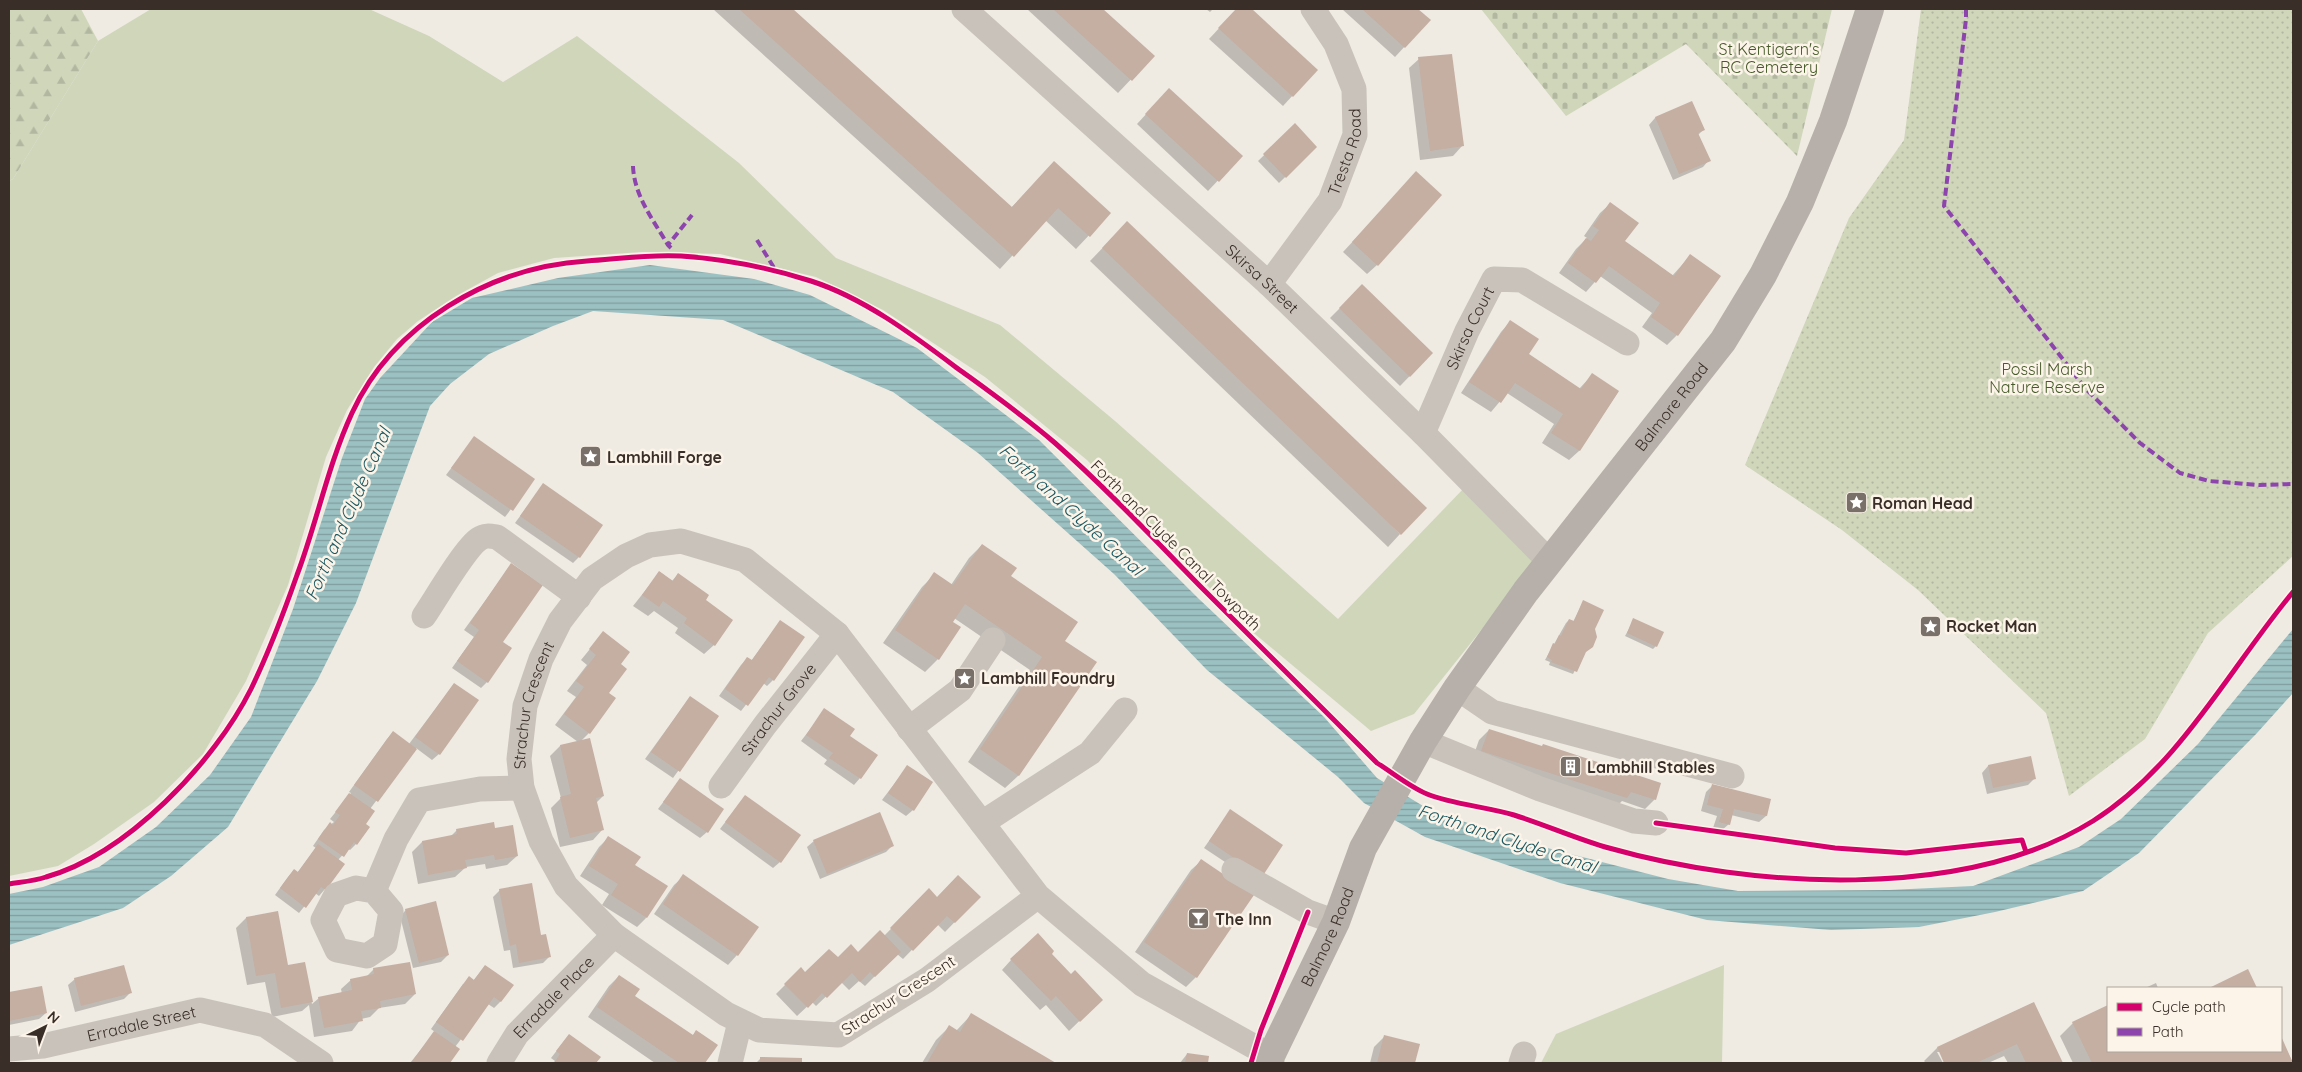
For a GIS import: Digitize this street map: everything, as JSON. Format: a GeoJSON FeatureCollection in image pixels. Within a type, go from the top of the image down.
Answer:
{"type":"FeatureCollection","features":[{"type":"Feature","properties":{"kind":"main road","name":"Balmore Road"},"geometry":{"type":"LineString","coordinates":[[1271,1060],[1336,922],[1363,848],[1383,809],[1423,741],[1457,688],[1549,561],[1723,341],[1763,275],[1800,202],[1833,121],[1870,9]]}},
{"type":"Feature","properties":{"kind":"street","name":"Skirsa Street"},"geometry":{"type":"LineString","coordinates":[[964,9],[1269,284],[1423,433],[1549,561]]}},
{"type":"Feature","properties":{"kind":"street","name":"Tresta Road"},"geometry":{"type":"LineString","coordinates":[[1269,284],[1330,201],[1354,135],[1354,89],[1336,44],[1313,9]]}},
{"type":"Feature","properties":{"kind":"street","name":"Skirsa Court"},"geometry":{"type":"LineString","coordinates":[[1423,433],[1467,331],[1494,279],[1522,280],[1627,343]]}},
{"type":"Feature","properties":{"kind":"street"},"geometry":{"type":"LineString","coordinates":[[424,616],[472,546],[483,537],[490,536],[497,537],[580,597]]}},
{"type":"Feature","properties":{"kind":"street","name":"Strachur Crescent"},"geometry":{"type":"LineString","coordinates":[[1038,896],[927,980],[838,1035],[759,1030],[726,1014],[614,935],[566,886],[541,841],[522,788],[520,759],[525,706],[541,659],[560,621],[592,579],[626,556],[650,545],[681,541],[745,560],[838,634],[1038,896],[1142,984],[1271,1060]]}},
{"type":"Feature","properties":{"kind":"street","name":"Strachur Grove"},"geometry":{"type":"LineString","coordinates":[[722,786],[765,725],[838,634]]}},
{"type":"Feature","properties":{"kind":"street"},"geometry":{"type":"LineString","coordinates":[[909,729],[960,690],[993,640]]}},
{"type":"Feature","properties":{"kind":"street"},"geometry":{"type":"LineString","coordinates":[[1457,688],[1492,712],[1732,776]]}},
{"type":"Feature","properties":{"kind":"street"},"geometry":{"type":"LineString","coordinates":[[982,823],[1090,753],[1125,710]]}},
{"type":"Feature","properties":{"kind":"street"},"geometry":{"type":"LineString","coordinates":[[1423,741],[1540,789],[1634,821],[1656,823]]}},
{"type":"Feature","properties":{"kind":"street"},"geometry":{"type":"LineString","coordinates":[[374,892],[396,839],[420,800],[480,789],[522,788]]}},
{"type":"Feature","properties":{"kind":"street"},"geometry":{"type":"LineString","coordinates":[[1234,870],[1308,912],[1336,922]]}},
{"type":"Feature","properties":{"kind":"street","name":"Erradale Place"},"geometry":{"type":"LineString","coordinates":[[499,1063],[517,1034],[614,935]]}},
{"type":"Feature","properties":{"kind":"street","name":"Erradale Street"},"geometry":{"type":"LineString","coordinates":[[9,1049],[45,1054],[200,1010],[265,1025],[321,1063]]}},
{"type":"Feature","properties":{"kind":"street"},"geometry":{"type":"LineString","coordinates":[[730,1063],[740,1022]]}},
{"type":"Feature","properties":{"kind":"green space"},"geometry":{"type":"Polygon","coordinates":[[[9,9],[81,9],[98,41],[13,179],[9,181],[9,9]]]}},
{"type":"Feature","properties":{"kind":"green space"},"geometry":{"type":"Polygon","coordinates":[[[151,9],[369,9],[429,36],[503,82],[577,36],[739,163],[836,258],[1000,325],[1115,421],[1338,619],[1466,486],[1538,559],[1414,714],[1371,731],[1249,629],[1087,460],[985,377],[883,310],[816,277],[720,254],[642,252],[554,258],[498,273],[456,296],[418,321],[397,339],[374,367],[347,410],[326,457],[288,585],[246,681],[203,754],[154,802],[94,844],[58,866],[9,876],[9,181],[13,179],[98,41],[151,9]]]}},
{"type":"Feature","properties":{"kind":"green space","name":"St Kentigern's RC Cemetery"},"geometry":{"type":"Polygon","coordinates":[[[1481,9],[1832,9],[1797,156],[1686,44],[1566,116],[1481,9]]]}},
{"type":"Feature","properties":{"kind":"green space","name":"Possil Marsh Nature Reserve"},"geometry":{"type":"Polygon","coordinates":[[[1921,9],[2293,9],[2293,556],[2208,633],[2145,739],[2069,796],[2046,713],[1918,590],[1842,530],[1745,465],[1849,218],[1904,140],[1921,9]]]}},
{"type":"Feature","properties":{"kind":"green space"},"geometry":{"type":"Polygon","coordinates":[[[1724,965],[1722,1063],[1541,1063],[1556,1034],[1724,965]]]}},
{"type":"Feature","properties":{"kind":"water","name":"Forth and Clyde Canal"},"geometry":{"type":"Polygon","coordinates":[[[650,265],[754,279],[810,295],[917,348],[1039,440],[1199,599],[1324,717],[1377,778],[1428,809],[1516,840],[1668,879],[1738,891],[1889,890],[1973,886],[2079,847],[2121,819],[2198,744],[2293,629],[2293,693],[2257,733],[2139,853],[2083,891],[1995,912],[1919,927],[1831,930],[1707,920],[1560,883],[1425,837],[1364,803],[1338,777],[1207,670],[1114,574],[978,453],[893,392],[723,320],[593,311],[489,354],[450,384],[430,406],[356,603],[317,681],[228,827],[171,876],[123,908],[9,945],[9,894],[43,887],[99,867],[156,827],[210,775],[251,717],[293,609],[342,458],[365,399],[380,378],[432,322],[472,298],[558,278],[650,265]]]}},
{"type":"Feature","properties":{"kind":"building"},"geometry":{"type":"Polygon","coordinates":[[[739,9],[793,9],[1012,207],[1054,161],[1111,213],[1090,237],[1058,208],[1014,257],[739,9]]]}},
{"type":"Feature","properties":{"kind":"building"},"geometry":{"type":"Polygon","coordinates":[[[1053,9],[1103,9],[1155,56],[1132,81],[1053,9]]]}},
{"type":"Feature","properties":{"kind":"building"},"geometry":{"type":"Polygon","coordinates":[[[1236,9],[1252,9],[1318,70],[1293,97],[1218,28],[1236,9]]]}},
{"type":"Feature","properties":{"kind":"building"},"geometry":{"type":"Polygon","coordinates":[[[1362,9],[1418,9],[1431,20],[1405,48],[1362,9]]]}},
{"type":"Feature","properties":{"kind":"building"},"geometry":{"type":"Polygon","coordinates":[[[1452,54],[1464,146],[1430,151],[1418,57],[1452,54]]]}},
{"type":"Feature","properties":{"kind":"building"},"geometry":{"type":"Polygon","coordinates":[[[1169,88],[1243,156],[1219,182],[1145,114],[1169,88]]]}},
{"type":"Feature","properties":{"kind":"building"},"geometry":{"type":"Polygon","coordinates":[[[1692,101],[1705,130],[1698,133],[1711,161],[1679,174],[1655,117],[1692,101]]]}},
{"type":"Feature","properties":{"kind":"building"},"geometry":{"type":"Polygon","coordinates":[[[1295,123],[1317,147],[1286,178],[1263,154],[1295,123]]]}},
{"type":"Feature","properties":{"kind":"building"},"geometry":{"type":"Polygon","coordinates":[[[1416,171],[1442,195],[1378,266],[1352,242],[1416,171]]]}},
{"type":"Feature","properties":{"kind":"building"},"geometry":{"type":"Polygon","coordinates":[[[1610,202],[1639,223],[1625,241],[1674,276],[1690,254],[1721,276],[1678,336],[1651,317],[1660,303],[1609,266],[1596,283],[1568,263],[1586,238],[1591,241],[1599,230],[1593,226],[1610,202]]]}},
{"type":"Feature","properties":{"kind":"building"},"geometry":{"type":"Polygon","coordinates":[[[1127,221],[1427,508],[1401,535],[1102,248],[1127,221]]]}},
{"type":"Feature","properties":{"kind":"building"},"geometry":{"type":"Polygon","coordinates":[[[1362,284],[1433,353],[1410,377],[1339,308],[1362,284]]]}},
{"type":"Feature","properties":{"kind":"building"},"geometry":{"type":"Polygon","coordinates":[[[1510,320],[1539,339],[1529,354],[1581,389],[1592,373],[1619,391],[1580,451],[1551,433],[1563,414],[1515,383],[1501,403],[1469,382],[1510,320]]]}},
{"type":"Feature","properties":{"kind":"building"},"geometry":{"type":"Polygon","coordinates":[[[474,436],[535,479],[513,511],[451,468],[474,436]]]}},
{"type":"Feature","properties":{"kind":"building"},"geometry":{"type":"Polygon","coordinates":[[[543,483],[603,525],[580,558],[520,516],[543,483]]]}},
{"type":"Feature","properties":{"kind":"building"},"geometry":{"type":"Polygon","coordinates":[[[982,544],[1017,568],[1011,576],[1078,622],[1065,641],[1097,662],[1019,776],[980,749],[1042,657],[965,604],[953,622],[961,627],[939,660],[895,630],[934,572],[953,585],[982,544]]]}},
{"type":"Feature","properties":{"kind":"building"},"geometry":{"type":"Polygon","coordinates":[[[511,563],[543,585],[503,642],[512,648],[488,683],[457,661],[479,630],[470,623],[511,563]]]}},
{"type":"Feature","properties":{"kind":"building"},"geometry":{"type":"Polygon","coordinates":[[[659,571],[673,581],[678,573],[709,595],[706,600],[733,620],[715,646],[684,623],[687,618],[663,601],[659,607],[642,595],[659,571]]]}},
{"type":"Feature","properties":{"kind":"building"},"geometry":{"type":"Polygon","coordinates":[[[1583,600],[1604,610],[1595,629],[1597,637],[1593,647],[1586,652],[1577,672],[1551,662],[1552,660],[1547,657],[1553,643],[1555,644],[1559,635],[1561,636],[1569,619],[1574,621],[1583,600]]]}},
{"type":"Feature","properties":{"kind":"building"},"geometry":{"type":"Polygon","coordinates":[[[1633,618],[1664,632],[1657,647],[1627,633],[1633,618]]]}},
{"type":"Feature","properties":{"kind":"building"},"geometry":{"type":"Polygon","coordinates":[[[780,620],[805,637],[774,681],[769,677],[748,706],[725,689],[747,657],[752,660],[780,620]]]}},
{"type":"Feature","properties":{"kind":"building"},"geometry":{"type":"Polygon","coordinates":[[[603,631],[630,652],[621,664],[627,669],[609,693],[616,698],[590,734],[564,714],[584,687],[576,681],[596,655],[589,649],[603,631]]]}},
{"type":"Feature","properties":{"kind":"building"},"geometry":{"type":"Polygon","coordinates":[[[454,683],[479,700],[440,755],[415,737],[454,683]]]}},
{"type":"Feature","properties":{"kind":"building"},"geometry":{"type":"Polygon","coordinates":[[[690,696],[719,716],[680,772],[651,752],[690,696]]]}},
{"type":"Feature","properties":{"kind":"building"},"geometry":{"type":"Polygon","coordinates":[[[824,708],[855,729],[850,736],[878,755],[861,779],[829,758],[833,753],[806,735],[824,708]]]}},
{"type":"Feature","properties":{"kind":"building","name":"Lambhill Stables"},"geometry":{"type":"Polygon","coordinates":[[[1489,729],[1542,746],[1543,744],[1661,783],[1656,800],[1631,792],[1627,798],[1481,751],[1489,729]]]}},
{"type":"Feature","properties":{"kind":"building"},"geometry":{"type":"Polygon","coordinates":[[[393,731],[417,749],[378,802],[354,785],[393,731]]]}},
{"type":"Feature","properties":{"kind":"building"},"geometry":{"type":"Polygon","coordinates":[[[590,738],[604,796],[596,798],[604,830],[570,838],[560,797],[571,794],[560,745],[590,738]]]}},
{"type":"Feature","properties":{"kind":"building"},"geometry":{"type":"Polygon","coordinates":[[[2031,756],[2036,779],[1993,788],[1988,765],[2031,756]]]}},
{"type":"Feature","properties":{"kind":"building"},"geometry":{"type":"Polygon","coordinates":[[[907,765],[933,782],[914,811],[888,793],[907,765]]]}},
{"type":"Feature","properties":{"kind":"building"},"geometry":{"type":"Polygon","coordinates":[[[680,778],[724,809],[708,833],[663,802],[680,778]]]}},
{"type":"Feature","properties":{"kind":"building"},"geometry":{"type":"Polygon","coordinates":[[[1712,784],[1771,799],[1767,816],[1734,809],[1730,825],[1719,822],[1723,809],[1707,805],[1712,784]]]}},
{"type":"Feature","properties":{"kind":"building"},"geometry":{"type":"Polygon","coordinates":[[[349,793],[375,811],[366,824],[370,827],[357,845],[354,842],[344,857],[318,839],[330,822],[333,825],[340,815],[335,812],[349,793]]]}},
{"type":"Feature","properties":{"kind":"building"},"geometry":{"type":"Polygon","coordinates":[[[745,795],[801,835],[781,863],[725,822],[745,795]]]}},
{"type":"Feature","properties":{"kind":"building"},"geometry":{"type":"Polygon","coordinates":[[[1230,809],[1283,845],[1262,877],[1209,841],[1230,809]]]}},
{"type":"Feature","properties":{"kind":"building"},"geometry":{"type":"Polygon","coordinates":[[[880,812],[894,846],[827,874],[813,840],[880,812]]]}},
{"type":"Feature","properties":{"kind":"building"},"geometry":{"type":"Polygon","coordinates":[[[494,822],[495,828],[513,825],[518,856],[495,860],[494,855],[465,860],[467,868],[428,875],[422,841],[457,834],[456,829],[494,822]]]}},
{"type":"Feature","properties":{"kind":"building"},"geometry":{"type":"Polygon","coordinates":[[[608,836],[641,857],[635,865],[668,886],[647,918],[611,895],[618,884],[589,866],[608,836]]]}},
{"type":"Feature","properties":{"kind":"building"},"geometry":{"type":"Polygon","coordinates":[[[318,844],[345,864],[326,890],[321,887],[306,908],[280,888],[294,869],[298,872],[318,844]]]}},
{"type":"Feature","properties":{"kind":"building","name":"The Inn"},"geometry":{"type":"Polygon","coordinates":[[[1201,859],[1254,895],[1197,978],[1144,942],[1201,859]]]}},
{"type":"Feature","properties":{"kind":"building"},"geometry":{"type":"Polygon","coordinates":[[[683,874],[759,927],[738,956],[663,904],[683,874]]]}},
{"type":"Feature","properties":{"kind":"building"},"geometry":{"type":"Polygon","coordinates":[[[958,875],[981,897],[955,923],[947,916],[913,951],[890,928],[929,888],[937,897],[958,875]]]}},
{"type":"Feature","properties":{"kind":"building"},"geometry":{"type":"Polygon","coordinates":[[[532,883],[541,935],[546,934],[551,957],[519,963],[516,944],[510,946],[499,889],[532,883]]]}},
{"type":"Feature","properties":{"kind":"building"},"geometry":{"type":"Polygon","coordinates":[[[436,901],[449,955],[419,963],[405,909],[436,901]]]}},
{"type":"Feature","properties":{"kind":"building"},"geometry":{"type":"Polygon","coordinates":[[[278,911],[288,965],[305,962],[313,1002],[281,1008],[275,973],[256,976],[246,917],[278,911]]]}},
{"type":"Feature","properties":{"kind":"building"},"geometry":{"type":"Polygon","coordinates":[[[880,930],[901,952],[875,977],[870,972],[860,982],[852,973],[827,998],[822,993],[808,1008],[784,984],[801,967],[805,972],[829,949],[838,957],[851,944],[858,952],[880,930]]]}},
{"type":"Feature","properties":{"kind":"building"},"geometry":{"type":"Polygon","coordinates":[[[1038,933],[1054,951],[1052,954],[1071,974],[1075,970],[1103,1000],[1080,1022],[1056,996],[1051,1001],[1010,959],[1038,933]]]}},
{"type":"Feature","properties":{"kind":"building"},"geometry":{"type":"Polygon","coordinates":[[[410,962],[416,994],[380,1001],[381,1008],[361,1011],[363,1021],[324,1028],[318,997],[352,990],[350,979],[374,974],[373,968],[410,962]]]}},
{"type":"Feature","properties":{"kind":"building"},"geometry":{"type":"Polygon","coordinates":[[[124,965],[132,993],[81,1006],[74,978],[124,965]]]}},
{"type":"Feature","properties":{"kind":"building"},"geometry":{"type":"Polygon","coordinates":[[[485,965],[514,985],[501,1002],[494,997],[463,1041],[436,1022],[469,976],[474,980],[485,965]]]}},
{"type":"Feature","properties":{"kind":"building"},"geometry":{"type":"Polygon","coordinates":[[[2248,969],[2257,987],[2211,987],[2248,969]]]}},
{"type":"Feature","properties":{"kind":"building"},"geometry":{"type":"Polygon","coordinates":[[[619,975],[640,989],[635,996],[693,1035],[696,1030],[718,1045],[705,1063],[679,1063],[597,1007],[619,975]]]}},
{"type":"Feature","properties":{"kind":"building"},"geometry":{"type":"Polygon","coordinates":[[[42,986],[47,1013],[9,1021],[9,992],[42,986]]]}},
{"type":"Feature","properties":{"kind":"building"},"geometry":{"type":"Polygon","coordinates":[[[2034,1002],[2063,1063],[2026,1063],[2017,1044],[1976,1063],[1944,1063],[1937,1047],[2034,1002]]]}},
{"type":"Feature","properties":{"kind":"building"},"geometry":{"type":"Polygon","coordinates":[[[2107,1005],[2107,1052],[2282,1052],[2282,1038],[2293,1063],[2092,1063],[2072,1022],[2107,1005]]]}},
{"type":"Feature","properties":{"kind":"building"},"geometry":{"type":"Polygon","coordinates":[[[971,1013],[1056,1063],[927,1063],[949,1025],[960,1032],[971,1013]]]}},
{"type":"Feature","properties":{"kind":"building"},"geometry":{"type":"Polygon","coordinates":[[[434,1031],[460,1049],[450,1063],[411,1063],[434,1031]]]}},
{"type":"Feature","properties":{"kind":"building"},"geometry":{"type":"Polygon","coordinates":[[[569,1034],[601,1057],[596,1063],[554,1063],[560,1054],[556,1051],[569,1034]]]}},
{"type":"Feature","properties":{"kind":"building"},"geometry":{"type":"Polygon","coordinates":[[[1384,1035],[1420,1044],[1415,1063],[1377,1063],[1384,1035]]]}},
{"type":"Feature","properties":{"kind":"building"},"geometry":{"type":"Polygon","coordinates":[[[1187,1053],[1209,1056],[1208,1063],[1185,1063],[1187,1053]]]}},
{"type":"Feature","properties":{"kind":"building"},"geometry":{"type":"Polygon","coordinates":[[[760,1057],[802,1058],[802,1063],[760,1063],[760,1057]]]}},
{"type":"Feature","properties":{"kind":"marked path"},"geometry":{"type":"LineString","coordinates":[[1966,9],[1944,206],[2086,389],[2140,443],[2180,473],[2209,481],[2259,485],[2293,484]]}},
{"type":"Feature","properties":{"kind":"marked path"},"geometry":{"type":"LineString","coordinates":[[633,166],[634,177],[641,198],[668,245]]}},
{"type":"Feature","properties":{"kind":"marked path"},"geometry":{"type":"LineString","coordinates":[[671,248],[668,245],[692,215]]}},
{"type":"Feature","properties":{"kind":"marked path"},"geometry":{"type":"LineString","coordinates":[[757,240],[776,271]]}},
{"type":"Feature","properties":{"kind":"cycle path","name":"Forth and Clyde Canal Towpath"},"geometry":{"type":"LineString","coordinates":[[9,884],[46,877],[77,865],[107,848],[137,827],[165,802],[215,746],[251,689],[270,647],[304,555],[329,473],[352,413],[370,381],[392,353],[419,327],[448,306],[481,288],[515,275],[551,266],[587,261],[669,256],[697,257],[730,262],[811,281],[831,288],[869,307],[923,343],[1007,404],[1074,460],[1377,763],[1414,788],[1427,794],[1514,815],[1609,848],[1665,862],[1726,872],[1790,878],[1855,880],[1920,876],[1982,865],[2041,847],[2093,821],[2124,799],[2152,773],[2202,715],[2293,592]]}},
{"type":"Feature","properties":{"kind":"cycle path"},"geometry":{"type":"LineString","coordinates":[[1656,823],[1835,848],[1906,853],[2022,840],[2026,852]]}},
{"type":"Feature","properties":{"kind":"cycle path"},"geometry":{"type":"LineString","coordinates":[[1251,1063],[1261,1030],[1308,912]]}},
{"type":"Feature","properties":{"kind":"place","name":"Lambhill Forge"},"geometry":{"type":"Point","coordinates":[591,457]}},
{"type":"Feature","properties":{"kind":"place","name":"Roman Head"},"geometry":{"type":"Point","coordinates":[1856,503]}},
{"type":"Feature","properties":{"kind":"place","name":"Rocket Man"},"geometry":{"type":"Point","coordinates":[1930,626]}},
{"type":"Feature","properties":{"kind":"place","name":"Lambhill Foundry"},"geometry":{"type":"Point","coordinates":[965,678]}},
{"type":"Feature","properties":{"kind":"place","name":"Lambhill Stables"},"geometry":{"type":"Point","coordinates":[1571,767]}},
{"type":"Feature","properties":{"kind":"place","name":"The Inn"},"geometry":{"type":"Point","coordinates":[1199,919]}}]}
